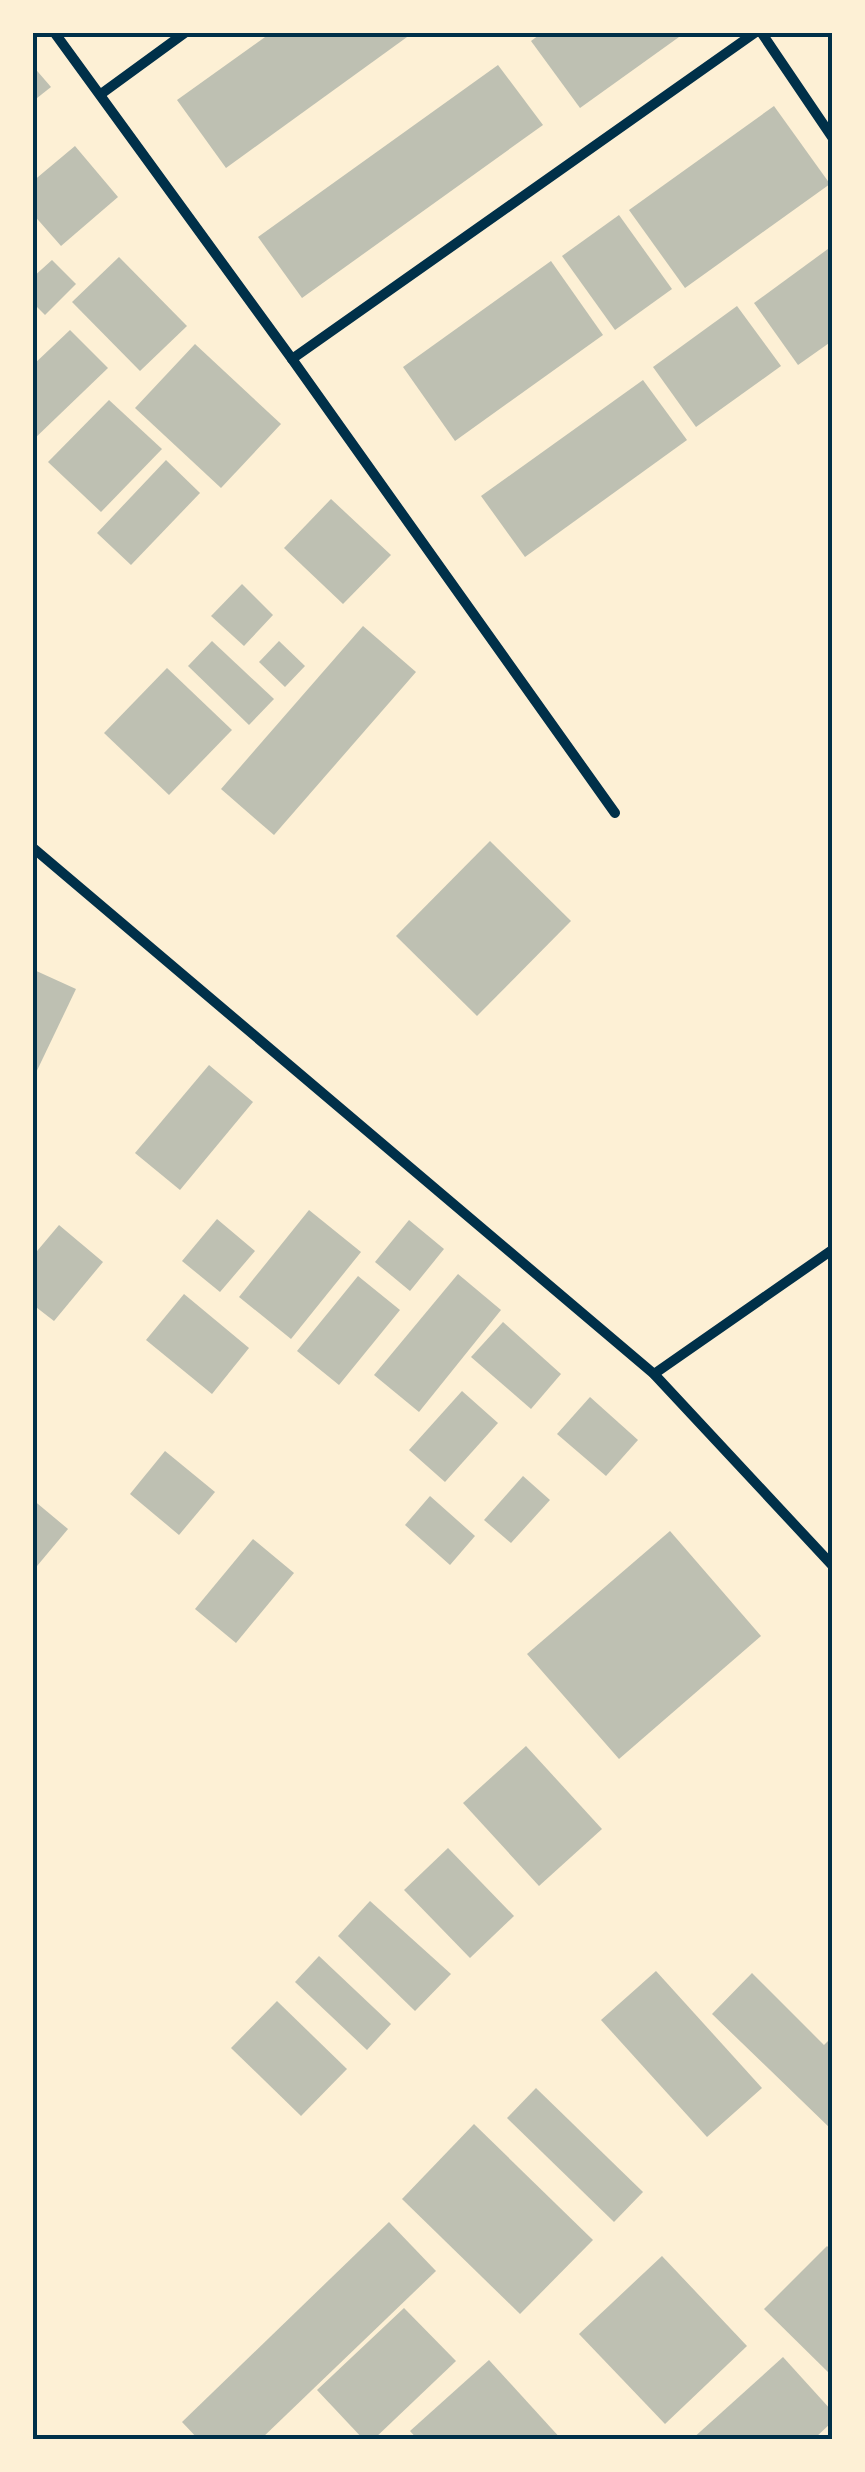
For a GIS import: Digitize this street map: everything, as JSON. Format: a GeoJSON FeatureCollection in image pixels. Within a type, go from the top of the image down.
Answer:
{"type":"FeatureCollection","features":[{"type":"Feature","properties":{"kind":"street"},"geometry":{"type":"LineString","coordinates":[[54,32],[292,358],[615,813]]}},
{"type":"Feature","properties":{"kind":"street"},"geometry":{"type":"LineString","coordinates":[[101,94],[186,32]]}},
{"type":"Feature","properties":{"kind":"street"},"geometry":{"type":"LineString","coordinates":[[292,358],[758,32],[832,137]]}},
{"type":"Feature","properties":{"kind":"street"},"geometry":{"type":"LineString","coordinates":[[32,847],[654,1374],[832,1564]]}},
{"type":"Feature","properties":{"kind":"street"},"geometry":{"type":"LineString","coordinates":[[654,1374],[832,1250]]}},
{"type":"Feature","properties":{"kind":"building"},"geometry":{"type":"Polygon","coordinates":[[[272,32],[414,32],[226,168],[177,100],[272,32]]]}},
{"type":"Feature","properties":{"kind":"building"},"geometry":{"type":"Polygon","coordinates":[[[543,32],[686,32],[580,108],[531,41],[543,32]]]}},
{"type":"Feature","properties":{"kind":"building"},"geometry":{"type":"Polygon","coordinates":[[[32,65],[51,87],[32,102],[32,65]]]}},
{"type":"Feature","properties":{"kind":"building"},"geometry":{"type":"Polygon","coordinates":[[[498,65],[543,125],[302,298],[258,237],[498,65]]]}},
{"type":"Feature","properties":{"kind":"building"},"geometry":{"type":"Polygon","coordinates":[[[774,106],[830,184],[685,288],[629,210],[774,106]]]}},
{"type":"Feature","properties":{"kind":"building"},"geometry":{"type":"Polygon","coordinates":[[[75,146],[118,197],[61,246],[32,213],[32,182],[75,146]]]}},
{"type":"Feature","properties":{"kind":"building"},"geometry":{"type":"Polygon","coordinates":[[[619,215],[672,289],[615,330],[562,256],[619,215]]]}},
{"type":"Feature","properties":{"kind":"building"},"geometry":{"type":"Polygon","coordinates":[[[832,246],[832,341],[798,365],[754,303],[832,246]]]}},
{"type":"Feature","properties":{"kind":"building"},"geometry":{"type":"Polygon","coordinates":[[[119,257],[187,326],[140,371],[72,302],[119,257]]]}},
{"type":"Feature","properties":{"kind":"building"},"geometry":{"type":"Polygon","coordinates":[[[52,260],[76,284],[45,315],[32,302],[32,278],[52,260]]]}},
{"type":"Feature","properties":{"kind":"building"},"geometry":{"type":"Polygon","coordinates":[[[551,261],[603,335],[455,441],[403,367],[551,261]]]}},
{"type":"Feature","properties":{"kind":"building"},"geometry":{"type":"Polygon","coordinates":[[[737,306],[781,366],[696,427],[653,367],[737,306]]]}},
{"type":"Feature","properties":{"kind":"building"},"geometry":{"type":"Polygon","coordinates":[[[70,330],[108,368],[32,441],[32,366],[70,330]]]}},
{"type":"Feature","properties":{"kind":"building"},"geometry":{"type":"Polygon","coordinates":[[[195,344],[281,424],[221,488],[135,408],[195,344]]]}},
{"type":"Feature","properties":{"kind":"building"},"geometry":{"type":"Polygon","coordinates":[[[643,380],[687,440],[525,557],[481,496],[643,380]]]}},
{"type":"Feature","properties":{"kind":"building"},"geometry":{"type":"Polygon","coordinates":[[[109,400],[162,449],[101,512],[48,462],[109,400]]]}},
{"type":"Feature","properties":{"kind":"building"},"geometry":{"type":"Polygon","coordinates":[[[166,460],[200,493],[131,565],[97,533],[166,460]]]}},
{"type":"Feature","properties":{"kind":"building"},"geometry":{"type":"Polygon","coordinates":[[[331,499],[391,555],[343,604],[284,548],[331,499]]]}},
{"type":"Feature","properties":{"kind":"building"},"geometry":{"type":"Polygon","coordinates":[[[242,584],[273,615],[244,646],[211,616],[242,584]]]}},
{"type":"Feature","properties":{"kind":"building"},"geometry":{"type":"Polygon","coordinates":[[[363,626],[416,672],[274,835],[221,789],[363,626]]]}},
{"type":"Feature","properties":{"kind":"building"},"geometry":{"type":"Polygon","coordinates":[[[212,641],[274,699],[249,725],[188,666],[212,641]]]}},
{"type":"Feature","properties":{"kind":"building"},"geometry":{"type":"Polygon","coordinates":[[[279,641],[305,666],[285,687],[259,662],[279,641]]]}},
{"type":"Feature","properties":{"kind":"building"},"geometry":{"type":"Polygon","coordinates":[[[167,668],[232,730],[169,795],[104,733],[167,668]]]}},
{"type":"Feature","properties":{"kind":"building"},"geometry":{"type":"Polygon","coordinates":[[[490,841],[571,921],[477,1016],[396,936],[490,841]]]}},
{"type":"Feature","properties":{"kind":"building"},"geometry":{"type":"Polygon","coordinates":[[[32,969],[76,989],[32,1081],[32,969]]]}},
{"type":"Feature","properties":{"kind":"building"},"geometry":{"type":"Polygon","coordinates":[[[209,1065],[253,1102],[180,1190],[135,1153],[209,1065]]]}},
{"type":"Feature","properties":{"kind":"building"},"geometry":{"type":"Polygon","coordinates":[[[309,1210],[361,1252],[291,1339],[239,1297],[309,1210]]]}},
{"type":"Feature","properties":{"kind":"building"},"geometry":{"type":"Polygon","coordinates":[[[217,1219],[255,1251],[220,1292],[182,1261],[217,1219]]]}},
{"type":"Feature","properties":{"kind":"building"},"geometry":{"type":"Polygon","coordinates":[[[409,1220],[444,1249],[410,1291],[375,1262],[409,1220]]]}},
{"type":"Feature","properties":{"kind":"building"},"geometry":{"type":"Polygon","coordinates":[[[59,1225],[103,1262],[54,1321],[32,1304],[32,1257],[59,1225]]]}},
{"type":"Feature","properties":{"kind":"building"},"geometry":{"type":"Polygon","coordinates":[[[458,1274],[501,1310],[419,1412],[374,1375],[458,1274]]]}},
{"type":"Feature","properties":{"kind":"building"},"geometry":{"type":"Polygon","coordinates":[[[358,1276],[400,1310],[339,1385],[297,1351],[358,1276]]]}},
{"type":"Feature","properties":{"kind":"building"},"geometry":{"type":"Polygon","coordinates":[[[184,1294],[249,1348],[212,1394],[146,1340],[184,1294]]]}},
{"type":"Feature","properties":{"kind":"building"},"geometry":{"type":"Polygon","coordinates":[[[503,1322],[561,1374],[531,1409],[471,1357],[503,1322]]]}},
{"type":"Feature","properties":{"kind":"building"},"geometry":{"type":"Polygon","coordinates":[[[462,1391],[498,1423],[445,1482],[409,1450],[462,1391]]]}},
{"type":"Feature","properties":{"kind":"building"},"geometry":{"type":"Polygon","coordinates":[[[590,1397],[638,1440],[606,1476],[557,1434],[590,1397]]]}},
{"type":"Feature","properties":{"kind":"building"},"geometry":{"type":"Polygon","coordinates":[[[165,1451],[215,1492],[179,1535],[130,1494],[165,1451]]]}},
{"type":"Feature","properties":{"kind":"building"},"geometry":{"type":"Polygon","coordinates":[[[523,1476],[550,1500],[511,1543],[484,1520],[523,1476]]]}},
{"type":"Feature","properties":{"kind":"building"},"geometry":{"type":"Polygon","coordinates":[[[430,1496],[475,1536],[450,1565],[405,1525],[430,1496]]]}},
{"type":"Feature","properties":{"kind":"building"},"geometry":{"type":"Polygon","coordinates":[[[32,1499],[68,1529],[32,1572],[32,1499]]]}},
{"type":"Feature","properties":{"kind":"building"},"geometry":{"type":"Polygon","coordinates":[[[670,1531],[761,1636],[619,1759],[527,1654],[670,1531]]]}},
{"type":"Feature","properties":{"kind":"building"},"geometry":{"type":"Polygon","coordinates":[[[253,1539],[294,1573],[236,1643],[195,1609],[253,1539]]]}},
{"type":"Feature","properties":{"kind":"building"},"geometry":{"type":"Polygon","coordinates":[[[526,1746],[602,1829],[539,1886],[463,1803],[526,1746]]]}},
{"type":"Feature","properties":{"kind":"building"},"geometry":{"type":"Polygon","coordinates":[[[448,1848],[514,1916],[470,1958],[404,1890],[448,1848]]]}},
{"type":"Feature","properties":{"kind":"building"},"geometry":{"type":"Polygon","coordinates":[[[370,1901],[451,1974],[415,2011],[338,1936],[370,1901]]]}},
{"type":"Feature","properties":{"kind":"building"},"geometry":{"type":"Polygon","coordinates":[[[319,1956],[391,2024],[367,2050],[295,1982],[319,1956]]]}},
{"type":"Feature","properties":{"kind":"building"},"geometry":{"type":"Polygon","coordinates":[[[656,1971],[762,2088],[707,2137],[601,2020],[656,1971]]]}},
{"type":"Feature","properties":{"kind":"building"},"geometry":{"type":"Polygon","coordinates":[[[752,1973],[824,2045],[832,2037],[832,2130],[712,2014],[752,1973]]]}},
{"type":"Feature","properties":{"kind":"building"},"geometry":{"type":"Polygon","coordinates":[[[277,2001],[347,2069],[301,2116],[231,2048],[277,2001]]]}},
{"type":"Feature","properties":{"kind":"building"},"geometry":{"type":"Polygon","coordinates":[[[536,2088],[643,2192],[614,2222],[507,2118],[536,2088]]]}},
{"type":"Feature","properties":{"kind":"building"},"geometry":{"type":"Polygon","coordinates":[[[474,2124],[593,2240],[520,2314],[402,2199],[474,2124]]]}},
{"type":"Feature","properties":{"kind":"building"},"geometry":{"type":"Polygon","coordinates":[[[389,2222],[436,2271],[260,2440],[199,2440],[182,2422],[389,2222]]]}},
{"type":"Feature","properties":{"kind":"building"},"geometry":{"type":"Polygon","coordinates":[[[827,2246],[832,2251],[832,2376],[764,2309],[827,2246]]]}},
{"type":"Feature","properties":{"kind":"building"},"geometry":{"type":"Polygon","coordinates":[[[662,2256],[747,2346],[665,2424],[579,2334],[662,2256]]]}},
{"type":"Feature","properties":{"kind":"building"},"geometry":{"type":"Polygon","coordinates":[[[404,2308],[456,2361],[373,2440],[364,2440],[317,2390],[404,2308]]]}},
{"type":"Feature","properties":{"kind":"building"},"geometry":{"type":"Polygon","coordinates":[[[783,2357],[832,2411],[832,2422],[813,2440],[691,2440],[783,2357]]]}},
{"type":"Feature","properties":{"kind":"building"},"geometry":{"type":"Polygon","coordinates":[[[489,2360],[562,2440],[418,2440],[410,2431],[489,2360]]]}}]}
